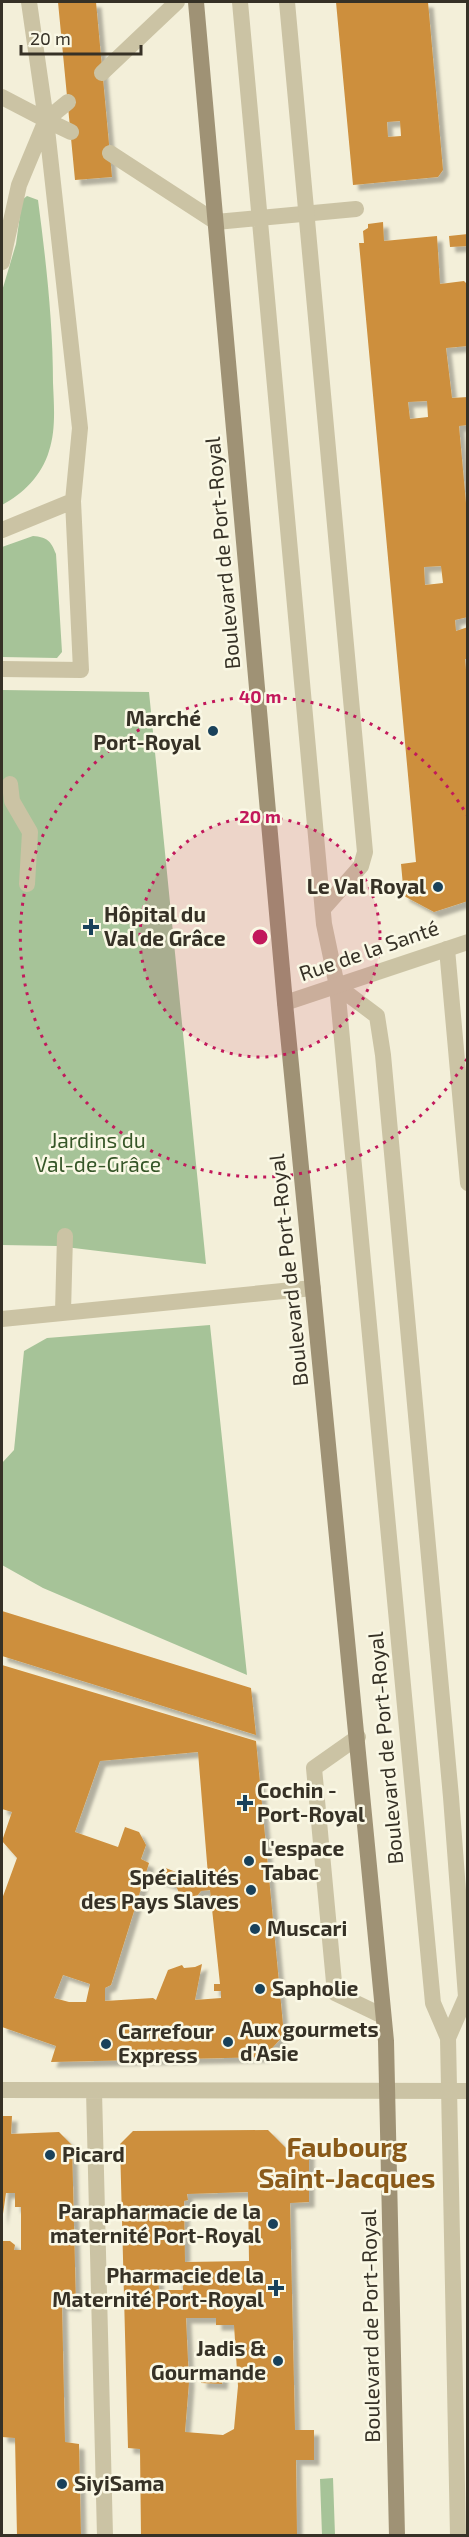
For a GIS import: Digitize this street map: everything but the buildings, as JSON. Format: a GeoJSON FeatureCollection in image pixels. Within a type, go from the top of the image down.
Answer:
{"type":"FeatureCollection","features":[{"type":"Feature","properties":{"kind":"main road","name":"Boulevard de Port-Royal"},"geometry":{"type":"LineString","coordinates":[[196,2],[285,1003],[358,1737],[389,2090],[397,2535]]}},
{"type":"Feature","properties":{"kind":"street"},"geometry":{"type":"LineString","coordinates":[[2,669],[81,670],[73,501],[80,428],[46,120],[29,2]]}},
{"type":"Feature","properties":{"kind":"street"},"geometry":{"type":"LineString","coordinates":[[102,73],[177,2]]}},
{"type":"Feature","properties":{"kind":"street","name":"Boulevard de Port-Royal"},"geometry":{"type":"LineString","coordinates":[[240,2],[322,909],[337,986],[433,2003],[448,2038],[458,2535]]}},
{"type":"Feature","properties":{"kind":"street"},"geometry":{"type":"LineString","coordinates":[[287,2],[365,852],[361,867],[322,909]]}},
{"type":"Feature","properties":{"kind":"street"},"geometry":{"type":"LineString","coordinates":[[2,97],[71,132]]}},
{"type":"Feature","properties":{"kind":"street"},"geometry":{"type":"LineString","coordinates":[[2,262],[19,184],[46,120],[68,102]]}},
{"type":"Feature","properties":{"kind":"street"},"geometry":{"type":"LineString","coordinates":[[110,153],[216,222],[356,209]]}},
{"type":"Feature","properties":{"kind":"street"},"geometry":{"type":"LineString","coordinates":[[2,530],[73,501]]}},
{"type":"Feature","properties":{"kind":"street"},"geometry":{"type":"LineString","coordinates":[[10,784],[12,801],[30,832],[27,884]]}},
{"type":"Feature","properties":{"kind":"street","name":"Rue de la Santé"},"geometry":{"type":"LineString","coordinates":[[285,1003],[468,942]]}},
{"type":"Feature","properties":{"kind":"street"},"geometry":{"type":"LineString","coordinates":[[447,949],[468,1183]]}},
{"type":"Feature","properties":{"kind":"street","name":"Boulevard de Port-Royal"},"geometry":{"type":"LineString","coordinates":[[337,986],[377,1016],[383,1055],[466,1997],[448,2038]]}},
{"type":"Feature","properties":{"kind":"street"},"geometry":{"type":"LineString","coordinates":[[63,1312],[64,1236]]}},
{"type":"Feature","properties":{"kind":"street"},"geometry":{"type":"LineString","coordinates":[[2,1319],[313,1288]]}},
{"type":"Feature","properties":{"kind":"street"},"geometry":{"type":"LineString","coordinates":[[358,1737],[314,1768],[335,1994],[383,2016]]}},
{"type":"Feature","properties":{"kind":"street"},"geometry":{"type":"LineString","coordinates":[[455,1858],[468,1844]]}},
{"type":"Feature","properties":{"kind":"street"},"geometry":{"type":"LineString","coordinates":[[2,2090],[468,2091]]}},
{"type":"Feature","properties":{"kind":"street"},"geometry":{"type":"LineString","coordinates":[[94,2091],[105,2535]]}},
{"type":"Feature","properties":{"kind":"green space"},"geometry":{"type":"Polygon","coordinates":[[[27,196],[38,200],[44,246],[52,337],[54,426],[46,460],[37,476],[17,495],[2,505],[2,291],[16,244],[22,200],[27,196]]]}},
{"type":"Feature","properties":{"kind":"green space"},"geometry":{"type":"Polygon","coordinates":[[[33,536],[48,540],[56,554],[62,652],[57,658],[2,657],[2,547],[33,536]]]}},
{"type":"Feature","properties":{"kind":"green space","name":"Jardins du Val-de-Grâce"},"geometry":{"type":"Polygon","coordinates":[[[2,690],[149,692],[206,1264],[57,1246],[2,1245],[2,690]]]}},
{"type":"Feature","properties":{"kind":"green space"},"geometry":{"type":"Polygon","coordinates":[[[210,1325],[247,1675],[43,1588],[2,1565],[2,1463],[14,1450],[24,1351],[47,1338],[210,1325]]]}},
{"type":"Feature","properties":{"kind":"green space"},"geometry":{"type":"Polygon","coordinates":[[[333,2478],[335,2535],[322,2535],[320,2479],[333,2478]]]}},
{"type":"Feature","properties":{"kind":"place","name":"Marché Port-Royal"},"geometry":{"type":"Point","coordinates":[213,731]}},
{"type":"Feature","properties":{"kind":"place","name":"Le Val Royal"},"geometry":{"type":"Point","coordinates":[438,887]}},
{"type":"Feature","properties":{"kind":"place","name":"Hôpital du Val de Grâce"},"geometry":{"type":"Point","coordinates":[91,927]}},
{"type":"Feature","properties":{"kind":"place","name":"Cochin - Port-Royal"},"geometry":{"type":"Point","coordinates":[245,1803]}},
{"type":"Feature","properties":{"kind":"place","name":"L'espace Tabac"},"geometry":{"type":"Point","coordinates":[249,1861]}},
{"type":"Feature","properties":{"kind":"place","name":"Spécialités des Pays Slaves"},"geometry":{"type":"Point","coordinates":[251,1890]}},
{"type":"Feature","properties":{"kind":"place","name":"Muscari"},"geometry":{"type":"Point","coordinates":[255,1929]}},
{"type":"Feature","properties":{"kind":"place","name":"Sapholie"},"geometry":{"type":"Point","coordinates":[260,1989]}},
{"type":"Feature","properties":{"kind":"place","name":"Aux gourmets d'Asie"},"geometry":{"type":"Point","coordinates":[228,2042]}},
{"type":"Feature","properties":{"kind":"place","name":"Carrefour Express"},"geometry":{"type":"Point","coordinates":[106,2044]}},
{"type":"Feature","properties":{"kind":"place","name":"Picard"},"geometry":{"type":"Point","coordinates":[50,2155]}},
{"type":"Feature","properties":{"kind":"place","name":"Parapharmacie de la maternité Port-Royal"},"geometry":{"type":"Point","coordinates":[273,2224]}},
{"type":"Feature","properties":{"kind":"place","name":"Pharmacie de la Maternité Port-Royal"},"geometry":{"type":"Point","coordinates":[276,2288]}},
{"type":"Feature","properties":{"kind":"place","name":"Jadis & Gourmande"},"geometry":{"type":"Point","coordinates":[278,2361]}},
{"type":"Feature","properties":{"kind":"place","name":"SiyiSama"},"geometry":{"type":"Point","coordinates":[62,2484]}},
{"type":"Feature","properties":{"kind":"district","name":"Faubourg Saint-Jacques"},"geometry":{"type":"Point","coordinates":[347,2164]}}]}
